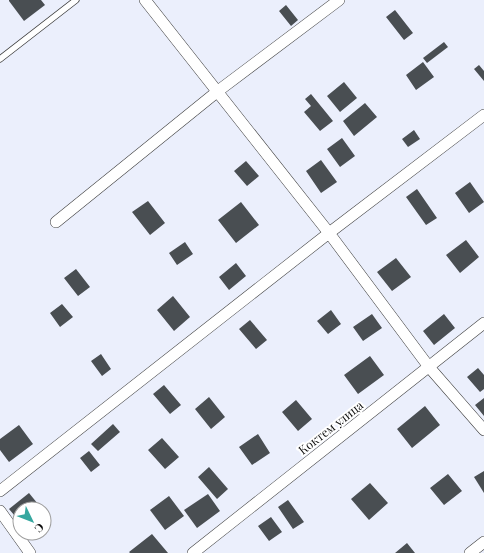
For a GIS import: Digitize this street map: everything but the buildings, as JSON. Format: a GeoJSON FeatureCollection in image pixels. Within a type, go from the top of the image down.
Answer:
{"type":"FeatureCollection","features":[{"type":"Feature","properties":{"kind":"street"},"geometry":{"type":"LineString","coordinates":[[145,0],[329,233],[429,367],[484,430]]}},
{"type":"Feature","properties":{"kind":"street"},"geometry":{"type":"LineString","coordinates":[[56,222],[218,92],[339,0]]}},
{"type":"Feature","properties":{"kind":"street"},"geometry":{"type":"LineString","coordinates":[[0,491],[329,233],[484,115]]}},
{"type":"Feature","properties":{"kind":"street","name":"Коктем улица"},"geometry":{"type":"LineString","coordinates":[[193,553],[484,323]]}},
{"type":"Feature","properties":{"kind":"street"},"geometry":{"type":"LineString","coordinates":[[0,511],[30,553]]}},
{"type":"Feature","properties":{"kind":"street"},"geometry":{"type":"LineString","coordinates":[[470,553],[484,542]]}},
{"type":"Feature","properties":{"kind":"lane"},"geometry":{"type":"LineString","coordinates":[[0,59],[76,0]]}}]}
